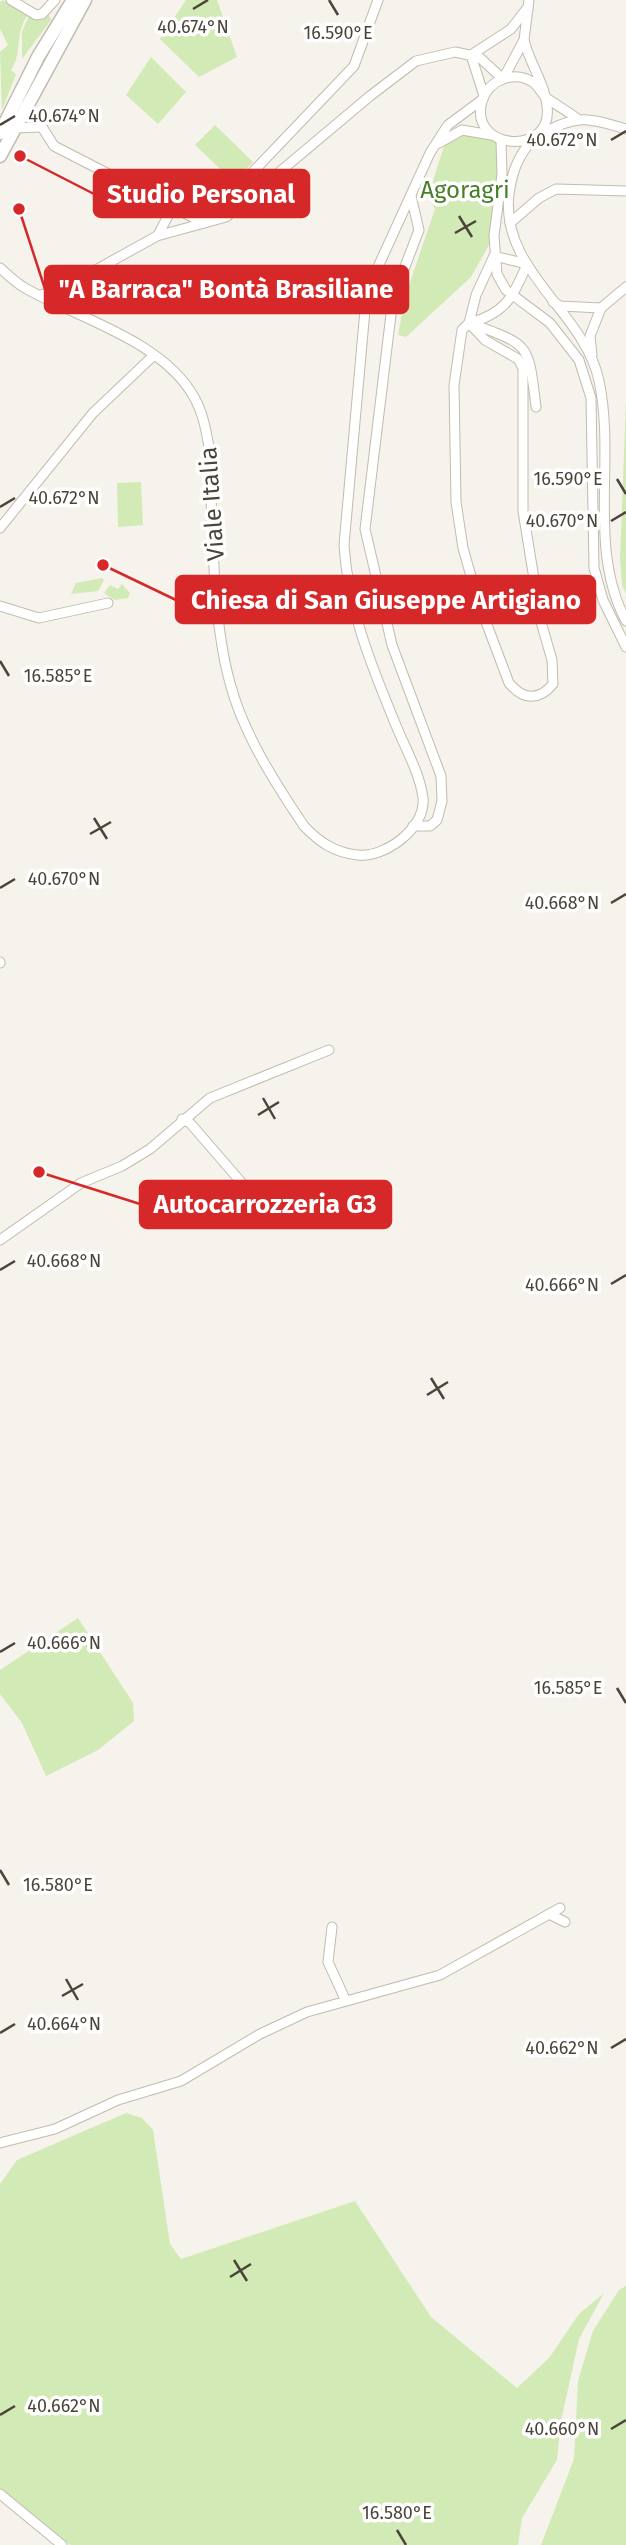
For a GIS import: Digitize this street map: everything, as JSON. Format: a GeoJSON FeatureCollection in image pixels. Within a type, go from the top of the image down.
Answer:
{"type":"FeatureCollection","features":[{"type":"Feature","properties":{"kind":"street"},"geometry":{"type":"LineString","coordinates":[[11,0],[36,15],[42,14],[55,0]]}},
{"type":"Feature","properties":{"kind":"street"},"geometry":{"type":"LineString","coordinates":[[0,133],[38,57],[73,0]]}},
{"type":"Feature","properties":{"kind":"street"},"geometry":{"type":"LineString","coordinates":[[0,156],[85,0]]}},
{"type":"Feature","properties":{"kind":"street"},"geometry":{"type":"LineString","coordinates":[[204,224],[354,65],[378,0]]}},
{"type":"Feature","properties":{"kind":"street"},"geometry":{"type":"LineString","coordinates":[[471,55],[510,29],[529,3]]}},
{"type":"Feature","properties":{"kind":"street"},"geometry":{"type":"LineString","coordinates":[[503,79],[524,40],[529,3]]}},
{"type":"Feature","properties":{"kind":"street"},"geometry":{"type":"LineString","coordinates":[[524,40],[530,65],[545,97],[547,118],[517,159],[511,177],[507,209],[510,223],[527,264],[593,360]]}},
{"type":"Feature","properties":{"kind":"street"},"geometry":{"type":"LineString","coordinates":[[41,295],[65,288],[157,236],[204,224],[235,210],[370,96],[416,61],[455,52],[471,55],[479,57],[503,79]]}},
{"type":"Feature","properties":{"kind":"street"},"geometry":{"type":"LineString","coordinates":[[471,55],[484,97],[482,118],[492,135]]}},
{"type":"Feature","properties":{"kind":"street"},"geometry":{"type":"LineString","coordinates":[[414,826],[421,817],[423,799],[417,775],[368,658],[346,584],[344,545],[365,310],[377,269],[434,146],[448,125],[484,97],[494,83],[513,77],[532,82],[545,97],[579,120],[626,129]]}},
{"type":"Feature","properties":{"kind":"street"},"geometry":{"type":"LineString","coordinates":[[25,107],[54,146],[204,224]]}},
{"type":"Feature","properties":{"kind":"street"},"geometry":{"type":"LineString","coordinates":[[434,146],[462,130],[478,130],[501,141],[517,144],[579,120]]}},
{"type":"Feature","properties":{"kind":"street"},"geometry":{"type":"LineString","coordinates":[[14,128],[42,127]]}},
{"type":"Feature","properties":{"kind":"street"},"geometry":{"type":"LineString","coordinates":[[501,141],[502,174],[494,256],[497,275],[514,296],[550,323],[568,342],[587,381],[591,411],[594,568],[603,600],[626,647]]}},
{"type":"Feature","properties":{"kind":"street"},"geometry":{"type":"LineString","coordinates":[[510,223],[539,198],[556,189],[626,191]]}},
{"type":"Feature","properties":{"kind":"street","name":"Viale Italia"},"geometry":{"type":"LineString","coordinates":[[0,268],[24,288],[82,314],[153,356],[184,382],[205,422],[224,655],[240,715],[304,826],[316,839],[331,848],[369,856],[391,846],[414,826],[430,826],[437,820],[442,801],[441,776],[392,645],[365,530],[393,298],[419,230],[411,196]]}},
{"type":"Feature","properties":{"kind":"street"},"geometry":{"type":"LineString","coordinates":[[157,236],[165,226],[168,216],[165,203]]}},
{"type":"Feature","properties":{"kind":"street"},"geometry":{"type":"LineString","coordinates":[[494,256],[527,264]]}},
{"type":"Feature","properties":{"kind":"street"},"geometry":{"type":"LineString","coordinates":[[469,323],[476,295],[494,256]]}},
{"type":"Feature","properties":{"kind":"street"},"geometry":{"type":"LineString","coordinates":[[82,314],[94,288],[113,261]]}},
{"type":"Feature","properties":{"kind":"street"},"geometry":{"type":"LineString","coordinates":[[469,323],[485,340],[518,359],[523,368],[523,511],[541,622],[554,673],[554,684],[534,698],[516,691],[509,683],[478,601],[463,548],[456,502],[454,385],[462,330],[469,323],[506,305],[514,296],[527,264]]}},
{"type":"Feature","properties":{"kind":"street"},"geometry":{"type":"LineString","coordinates":[[626,287],[601,308],[590,336],[605,409],[607,570],[626,621]]}},
{"type":"Feature","properties":{"kind":"street"},"geometry":{"type":"LineString","coordinates":[[550,300],[560,306],[601,308]]}},
{"type":"Feature","properties":{"kind":"street"},"geometry":{"type":"LineString","coordinates":[[469,323],[514,339],[525,349],[530,358],[536,407]]}},
{"type":"Feature","properties":{"kind":"street"},"geometry":{"type":"LineString","coordinates":[[0,528],[93,413],[153,356]]}},
{"type":"Feature","properties":{"kind":"street"},"geometry":{"type":"LineString","coordinates":[[0,606],[39,618],[107,603]]}},
{"type":"Feature","properties":{"kind":"street"},"geometry":{"type":"LineString","coordinates":[[0,1240],[51,1210],[81,1183],[122,1166],[150,1149],[182,1119],[211,1098],[305,1064],[329,1051]]}},
{"type":"Feature","properties":{"kind":"street"},"geometry":{"type":"LineString","coordinates":[[182,1119],[190,1123],[260,1204]]}},
{"type":"Feature","properties":{"kind":"street"},"geometry":{"type":"LineString","coordinates":[[0,2143],[55,2129],[118,2101],[181,2081],[271,2025],[345,1999],[440,1975],[560,1908]]}},
{"type":"Feature","properties":{"kind":"street"},"geometry":{"type":"LineString","coordinates":[[549,1914],[565,1922]]}},
{"type":"Feature","properties":{"kind":"street"},"geometry":{"type":"LineString","coordinates":[[332,1927],[328,1962],[345,1999]]}},
{"type":"Feature","properties":{"kind":"street"},"geometry":{"type":"LineString","coordinates":[[0,2494],[62,2545]]}},
{"type":"Feature","properties":{"kind":"green space"},"geometry":{"type":"Polygon","coordinates":[[[3,0],[27,16],[21,30],[15,64],[11,70],[16,74],[2,110],[0,52],[8,45],[0,29],[0,2],[3,0]]]}},
{"type":"Feature","properties":{"kind":"green space"},"geometry":{"type":"Polygon","coordinates":[[[186,0],[217,0],[237,57],[199,77],[160,39],[186,0]]]}},
{"type":"Feature","properties":{"kind":"green space"},"geometry":{"type":"Polygon","coordinates":[[[30,14],[38,19],[49,15],[51,20],[22,59],[22,31],[30,14]]]}},
{"type":"Feature","properties":{"kind":"green space"},"geometry":{"type":"Polygon","coordinates":[[[151,57],[186,92],[158,124],[126,95],[151,57]]]}},
{"type":"Feature","properties":{"kind":"green space"},"geometry":{"type":"Polygon","coordinates":[[[215,125],[253,162],[234,182],[195,145],[215,125]]]}},
{"type":"Feature","properties":{"kind":"green space","name":"Agoragri"},"geometry":{"type":"Polygon","coordinates":[[[462,130],[501,141],[494,236],[471,277],[406,337],[398,335],[405,297],[435,209],[428,196],[447,137],[462,130]]]}},
{"type":"Feature","properties":{"kind":"green space"},"geometry":{"type":"Polygon","coordinates":[[[626,400],[626,594],[622,585],[620,559],[626,400]]]}},
{"type":"Feature","properties":{"kind":"green space"},"geometry":{"type":"Polygon","coordinates":[[[141,482],[143,525],[118,527],[117,483],[141,482]]]}},
{"type":"Feature","properties":{"kind":"green space"},"geometry":{"type":"Polygon","coordinates":[[[102,578],[104,580],[98,591],[71,594],[76,583],[102,578]]]}},
{"type":"Feature","properties":{"kind":"green space"},"geometry":{"type":"Polygon","coordinates":[[[122,584],[130,593],[128,598],[115,600],[104,593],[110,585],[118,589],[122,584]]]}},
{"type":"Feature","properties":{"kind":"green space"},"geometry":{"type":"Polygon","coordinates":[[[78,1618],[133,1703],[134,1721],[98,1750],[46,1776],[22,1723],[0,1694],[0,1670],[78,1618]]]}},
{"type":"Feature","properties":{"kind":"green space"},"geometry":{"type":"Polygon","coordinates":[[[126,2113],[142,2118],[153,2130],[170,2244],[181,2259],[355,2201],[431,2317],[517,2388],[549,2358],[579,2314],[604,2293],[579,2339],[561,2421],[557,2460],[522,2518],[518,2545],[70,2545],[0,2488],[0,2184],[17,2160],[126,2113]]]}},
{"type":"Feature","properties":{"kind":"green space"},"geometry":{"type":"Polygon","coordinates":[[[626,2286],[626,2545],[541,2545],[574,2459],[578,2381],[593,2331],[619,2290],[626,2286]]]}},
{"type":"Feature","properties":{"kind":"place","name":"Studio Personal"},"geometry":{"type":"Point","coordinates":[20,156]}},
{"type":"Feature","properties":{"kind":"place","name":"\"A Barraca\" Bontà Brasiliane"},"geometry":{"type":"Point","coordinates":[19,209]}},
{"type":"Feature","properties":{"kind":"place","name":"Chiesa di San Giuseppe Artigiano"},"geometry":{"type":"Point","coordinates":[103,565]}},
{"type":"Feature","properties":{"kind":"place","name":"Autocarrozzeria G3"},"geometry":{"type":"Point","coordinates":[39,1172]}}]}
